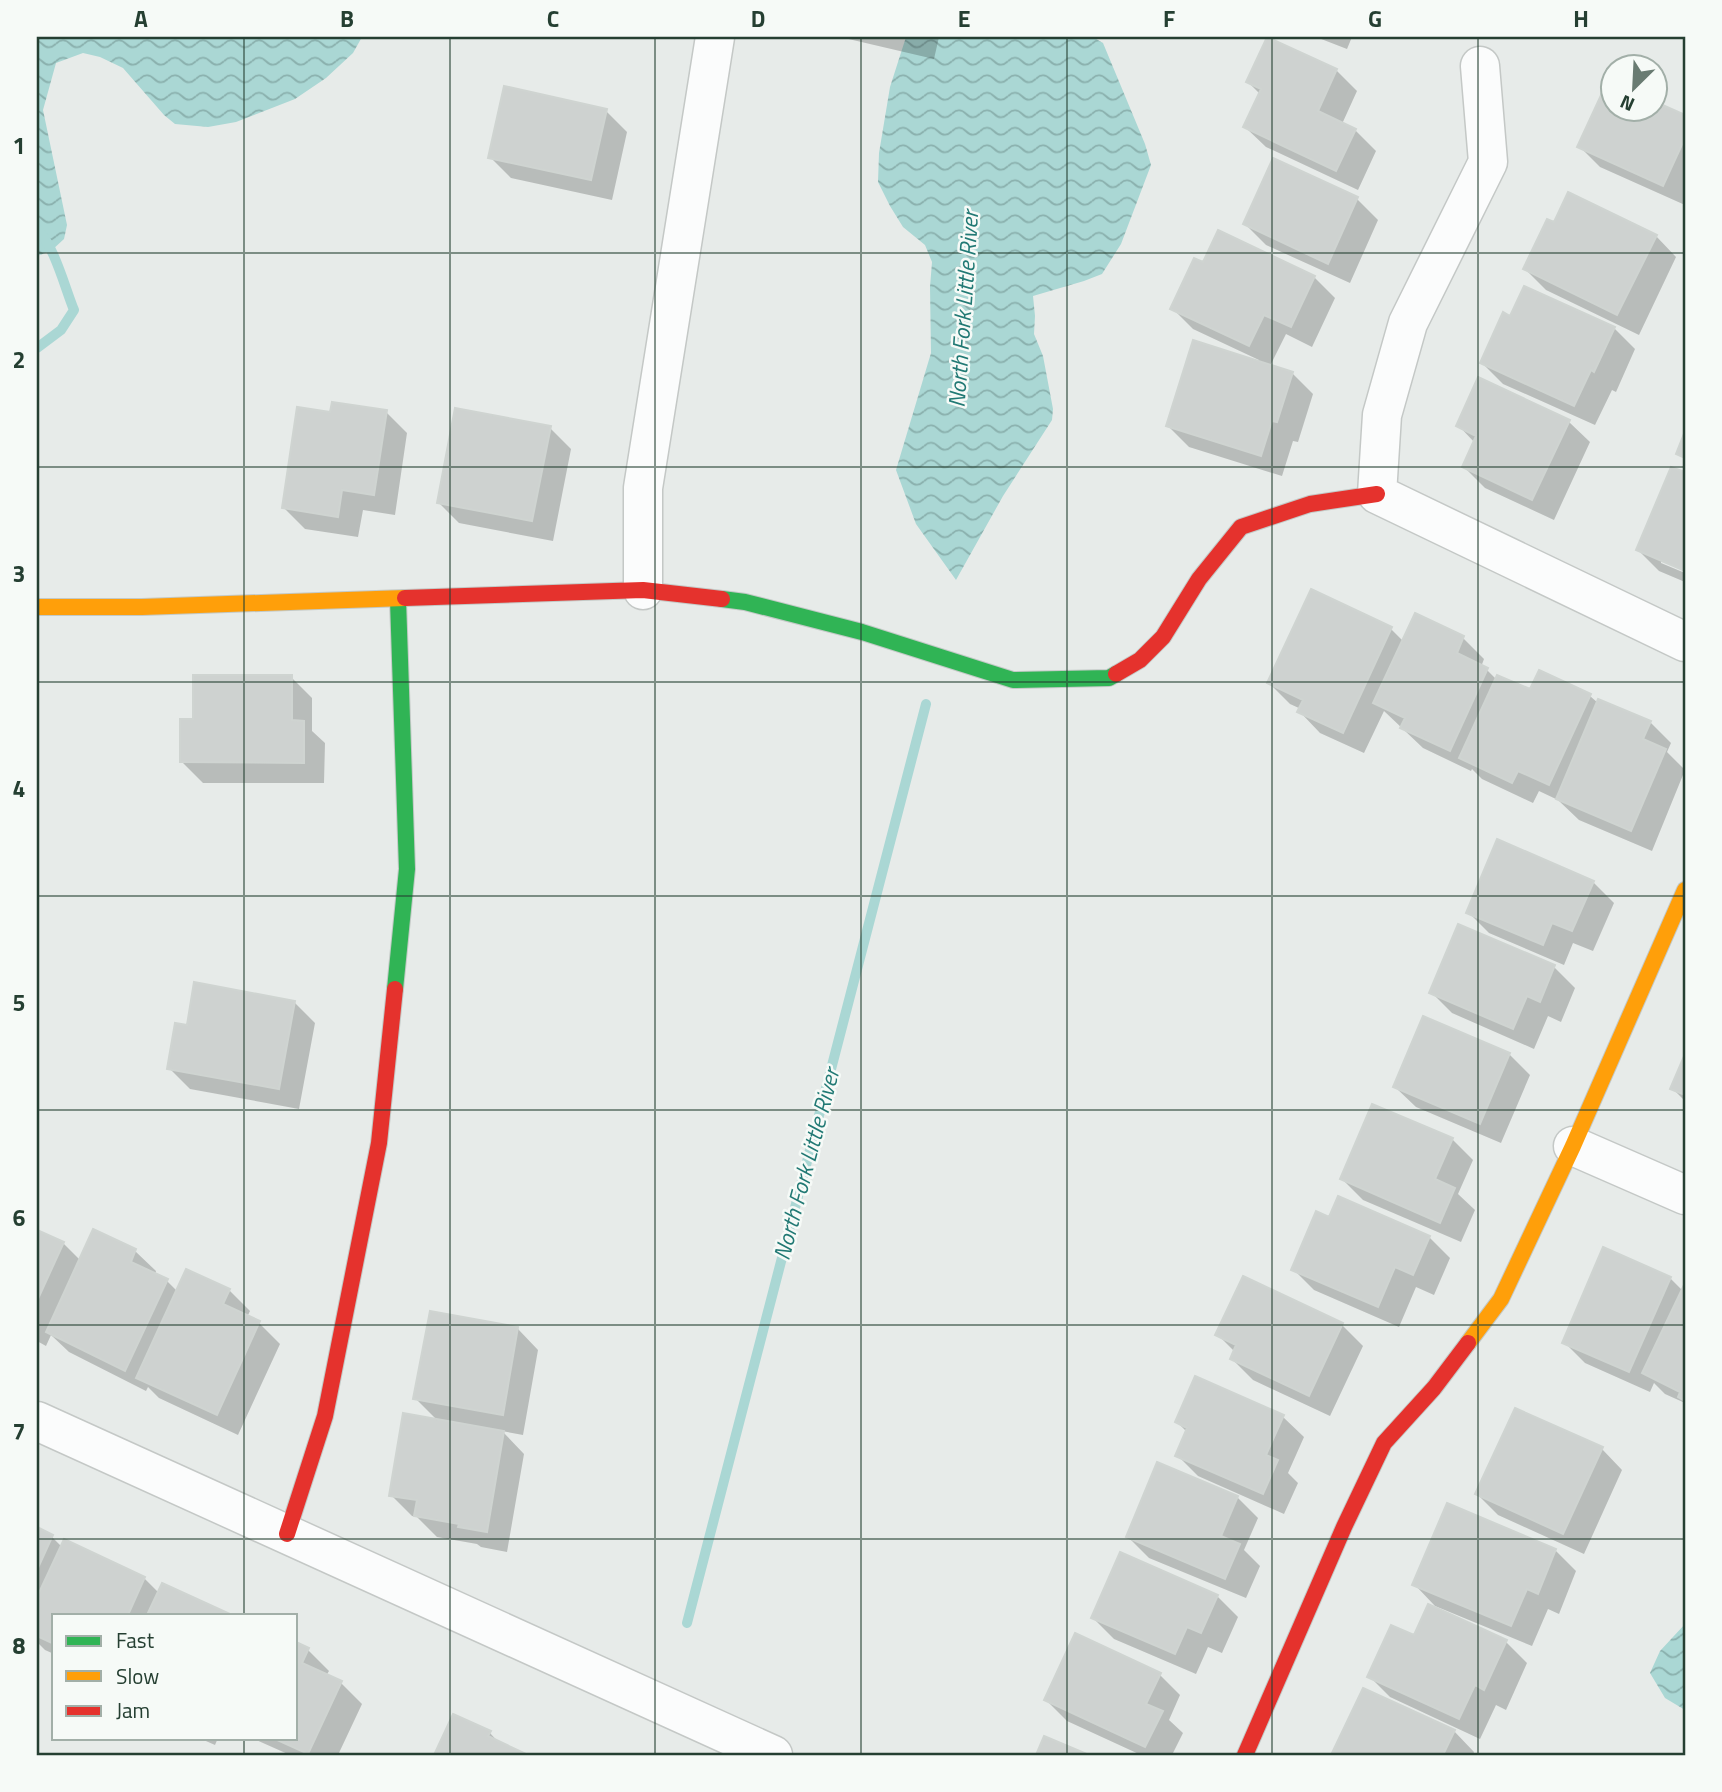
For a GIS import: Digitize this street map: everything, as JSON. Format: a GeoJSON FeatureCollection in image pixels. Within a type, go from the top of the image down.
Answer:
{"type":"FeatureCollection","features":[{"type":"Feature","properties":{"kind":"street"},"geometry":{"type":"LineString","coordinates":[[643,590],[643,488],[715,37]]}},
{"type":"Feature","properties":{"kind":"street"},"geometry":{"type":"LineString","coordinates":[[1377,494],[1382,415],[1408,323],[1488,162],[1480,66]]}},
{"type":"Feature","properties":{"kind":"street"},"geometry":{"type":"LineString","coordinates":[[37,607],[398,600],[643,590],[745,602],[862,632],[1013,680],[1109,678],[1140,660],[1163,637],[1199,579],[1241,527],[1310,504],[1377,494],[1685,642]]}},
{"type":"Feature","properties":{"kind":"street"},"geometry":{"type":"LineString","coordinates":[[287,1534],[325,1416],[379,1143],[407,869],[398,600]]}},
{"type":"Feature","properties":{"kind":"street"},"geometry":{"type":"LineString","coordinates":[[1245,1755],[1343,1527],[1384,1443],[1434,1388],[1500,1299],[1573,1146],[1685,890]]}},
{"type":"Feature","properties":{"kind":"street"},"geometry":{"type":"LineString","coordinates":[[1573,1146],[1685,1195]]}},
{"type":"Feature","properties":{"kind":"street"},"geometry":{"type":"LineString","coordinates":[[37,1420],[774,1755]]}},
{"type":"Feature","properties":{"kind":"water"},"geometry":{"type":"Polygon","coordinates":[[[37,37],[362,37],[353,53],[326,78],[295,99],[236,122],[208,127],[175,124],[123,68],[100,57],[83,53],[56,63],[43,110],[67,225],[64,239],[51,251],[37,256],[37,37]]]}},
{"type":"Feature","properties":{"kind":"water"},"geometry":{"type":"Polygon","coordinates":[[[906,37],[1093,37],[1103,43],[1145,144],[1151,165],[1121,244],[1102,274],[1033,296],[1034,334],[1043,356],[1053,409],[1052,420],[1003,496],[956,580],[916,524],[896,470],[931,353],[932,262],[925,245],[903,227],[878,182],[879,153],[890,87],[906,37]]]}},
{"type":"Feature","properties":{"kind":"water"},"geometry":{"type":"Polygon","coordinates":[[[1685,1624],[1685,1710],[1665,1698],[1650,1673],[1660,1651],[1685,1624]]]}},
{"type":"Feature","properties":{"kind":"building"},"geometry":{"type":"Polygon","coordinates":[[[1267,37],[1337,69],[1318,111],[1356,129],[1336,171],[1243,127],[1261,89],[1246,82],[1267,37]]]}},
{"type":"Feature","properties":{"kind":"building"},"geometry":{"type":"Polygon","coordinates":[[[504,86],[607,109],[591,180],[488,158],[504,86]]]}},
{"type":"Feature","properties":{"kind":"building"},"geometry":{"type":"Polygon","coordinates":[[[1600,97],[1600,122],[1670,122],[1670,108],[1685,115],[1685,138],[1663,186],[1577,147],[1600,97]]]}},
{"type":"Feature","properties":{"kind":"building"},"geometry":{"type":"Polygon","coordinates":[[[1273,158],[1358,197],[1328,264],[1243,224],[1273,158]]]}},
{"type":"Feature","properties":{"kind":"building"},"geometry":{"type":"Polygon","coordinates":[[[1568,192],[1657,235],[1617,315],[1523,269],[1547,219],[1554,222],[1568,192]]]}},
{"type":"Feature","properties":{"kind":"building"},"geometry":{"type":"Polygon","coordinates":[[[1218,230],[1315,276],[1291,327],[1264,315],[1249,346],[1170,309],[1194,258],[1203,262],[1218,230]]]}},
{"type":"Feature","properties":{"kind":"building"},"geometry":{"type":"Polygon","coordinates":[[[1524,286],[1615,327],[1574,406],[1480,363],[1503,312],[1510,316],[1524,286]]]}},
{"type":"Feature","properties":{"kind":"building"},"geometry":{"type":"Polygon","coordinates":[[[1193,340],[1293,372],[1277,422],[1272,421],[1261,456],[1166,426],[1193,340]]]}},
{"type":"Feature","properties":{"kind":"building"},"geometry":{"type":"Polygon","coordinates":[[[1478,377],[1570,420],[1532,500],[1462,467],[1476,436],[1456,426],[1478,377]]]}},
{"type":"Feature","properties":{"kind":"building"},"geometry":{"type":"Polygon","coordinates":[[[332,402],[387,410],[374,495],[342,490],[338,517],[282,508],[297,407],[330,412],[332,402]]]}},
{"type":"Feature","properties":{"kind":"building"},"geometry":{"type":"Polygon","coordinates":[[[455,408],[551,426],[532,521],[437,503],[455,408]]]}},
{"type":"Feature","properties":{"kind":"building"},"geometry":{"type":"Polygon","coordinates":[[[1685,431],[1685,458],[1676,454],[1685,431]]]}},
{"type":"Feature","properties":{"kind":"building"},"geometry":{"type":"Polygon","coordinates":[[[1671,467],[1685,472],[1685,571],[1636,550],[1671,467]]]}},
{"type":"Feature","properties":{"kind":"building"},"geometry":{"type":"Polygon","coordinates":[[[1311,589],[1392,627],[1343,733],[1297,712],[1303,700],[1267,683],[1311,589]]]}},
{"type":"Feature","properties":{"kind":"building"},"geometry":{"type":"Polygon","coordinates":[[[1415,613],[1464,636],[1457,653],[1488,668],[1450,751],[1400,728],[1405,718],[1373,703],[1415,613]]]}},
{"type":"Feature","properties":{"kind":"building"},"geometry":{"type":"Polygon","coordinates":[[[1539,670],[1591,694],[1549,785],[1518,771],[1512,783],[1459,758],[1497,675],[1530,689],[1539,670]]]}},
{"type":"Feature","properties":{"kind":"building"},"geometry":{"type":"Polygon","coordinates":[[[193,675],[292,675],[292,720],[304,721],[304,763],[180,762],[180,719],[193,719],[193,675]]]}},
{"type":"Feature","properties":{"kind":"building"},"geometry":{"type":"Polygon","coordinates":[[[1598,699],[1651,721],[1643,739],[1666,749],[1631,831],[1556,799],[1598,699]]]}},
{"type":"Feature","properties":{"kind":"building"},"geometry":{"type":"Polygon","coordinates":[[[1497,839],[1594,881],[1572,931],[1552,923],[1543,945],[1466,913],[1497,839]]]}},
{"type":"Feature","properties":{"kind":"building"},"geometry":{"type":"Polygon","coordinates":[[[1458,924],[1555,965],[1540,1002],[1527,996],[1513,1029],[1429,993],[1458,924]]]}},
{"type":"Feature","properties":{"kind":"building"},"geometry":{"type":"Polygon","coordinates":[[[194,982],[295,1001],[279,1089],[167,1069],[175,1023],[187,1025],[194,982]]]}},
{"type":"Feature","properties":{"kind":"building"},"geometry":{"type":"Polygon","coordinates":[[[1423,1016],[1510,1053],[1480,1124],[1393,1087],[1423,1016]]]}},
{"type":"Feature","properties":{"kind":"building"},"geometry":{"type":"Polygon","coordinates":[[[1685,1054],[1685,1095],[1670,1089],[1685,1054]]]}},
{"type":"Feature","properties":{"kind":"building"},"geometry":{"type":"Polygon","coordinates":[[[1372,1104],[1453,1138],[1435,1179],[1455,1188],[1440,1223],[1340,1179],[1372,1104]]]}},
{"type":"Feature","properties":{"kind":"building"},"geometry":{"type":"Polygon","coordinates":[[[1338,1196],[1430,1236],[1413,1275],[1395,1267],[1378,1307],[1291,1270],[1316,1211],[1329,1217],[1338,1196]]]}},
{"type":"Feature","properties":{"kind":"building"},"geometry":{"type":"Polygon","coordinates":[[[93,1229],[136,1249],[131,1262],[168,1279],[125,1371],[46,1332],[93,1229]]]}},
{"type":"Feature","properties":{"kind":"building"},"geometry":{"type":"Polygon","coordinates":[[[37,1230],[64,1242],[37,1301],[37,1230]]]}},
{"type":"Feature","properties":{"kind":"building"},"geometry":{"type":"Polygon","coordinates":[[[1603,1247],[1671,1277],[1629,1372],[1562,1343],[1603,1247]]]}},
{"type":"Feature","properties":{"kind":"building"},"geometry":{"type":"Polygon","coordinates":[[[186,1269],[230,1289],[223,1304],[260,1321],[217,1415],[136,1378],[186,1269]]]}},
{"type":"Feature","properties":{"kind":"building"},"geometry":{"type":"Polygon","coordinates":[[[1243,1276],[1343,1323],[1309,1396],[1230,1359],[1236,1345],[1215,1335],[1243,1276]]]}},
{"type":"Feature","properties":{"kind":"building"},"geometry":{"type":"Polygon","coordinates":[[[1684,1285],[1685,1401],[1678,1397],[1680,1392],[1642,1373],[1684,1285]]]}},
{"type":"Feature","properties":{"kind":"building"},"geometry":{"type":"Polygon","coordinates":[[[430,1311],[518,1327],[503,1415],[413,1399],[430,1311]]]}},
{"type":"Feature","properties":{"kind":"building"},"geometry":{"type":"Polygon","coordinates":[[[1195,1376],[1284,1415],[1266,1455],[1278,1460],[1263,1494],[1175,1456],[1187,1428],[1175,1422],[1195,1376]]]}},
{"type":"Feature","properties":{"kind":"building"},"geometry":{"type":"Polygon","coordinates":[[[1515,1408],[1603,1447],[1563,1534],[1475,1494],[1515,1408]]]}},
{"type":"Feature","properties":{"kind":"building"},"geometry":{"type":"Polygon","coordinates":[[[403,1413],[504,1431],[487,1532],[414,1516],[417,1500],[389,1496],[403,1413]]]}},
{"type":"Feature","properties":{"kind":"building"},"geometry":{"type":"Polygon","coordinates":[[[1157,1462],[1238,1496],[1221,1536],[1240,1544],[1225,1579],[1126,1537],[1157,1462]]]}},
{"type":"Feature","properties":{"kind":"building"},"geometry":{"type":"Polygon","coordinates":[[[1447,1503],[1556,1549],[1538,1594],[1527,1589],[1511,1626],[1412,1585],[1447,1503]]]}},
{"type":"Feature","properties":{"kind":"building"},"geometry":{"type":"Polygon","coordinates":[[[37,1527],[53,1535],[37,1570],[37,1527]]]}},
{"type":"Feature","properties":{"kind":"building"},"geometry":{"type":"Polygon","coordinates":[[[64,1539],[145,1577],[128,1614],[52,1614],[52,1643],[37,1636],[37,1597],[64,1539]]]}},
{"type":"Feature","properties":{"kind":"building"},"geometry":{"type":"Polygon","coordinates":[[[1120,1552],[1218,1595],[1201,1633],[1187,1627],[1175,1654],[1091,1618],[1120,1552]]]}},
{"type":"Feature","properties":{"kind":"building"},"geometry":{"type":"Polygon","coordinates":[[[162,1583],[230,1614],[147,1614],[162,1583]]]}},
{"type":"Feature","properties":{"kind":"building"},"geometry":{"type":"Polygon","coordinates":[[[1428,1604],[1507,1640],[1484,1690],[1475,1685],[1459,1719],[1367,1677],[1391,1625],[1414,1635],[1428,1604]]]}},
{"type":"Feature","properties":{"kind":"building"},"geometry":{"type":"Polygon","coordinates":[[[1075,1633],[1161,1673],[1146,1704],[1163,1711],[1145,1747],[1044,1700],[1075,1633]]]}},
{"type":"Feature","properties":{"kind":"building"},"geometry":{"type":"Polygon","coordinates":[[[298,1643],[309,1648],[302,1663],[342,1681],[308,1754],[277,1740],[298,1740],[298,1643]]]}},
{"type":"Feature","properties":{"kind":"building"},"geometry":{"type":"Polygon","coordinates":[[[1363,1688],[1455,1730],[1443,1755],[1331,1755],[1363,1688]]]}},
{"type":"Feature","properties":{"kind":"building"},"geometry":{"type":"Polygon","coordinates":[[[453,1714],[491,1731],[488,1736],[528,1755],[434,1755],[453,1714]]]}},
{"type":"Feature","properties":{"kind":"building"},"geometry":{"type":"Polygon","coordinates":[[[1044,1736],[1089,1755],[1036,1755],[1044,1736]]]}},
{"type":"Feature","properties":{"kind":"waterway"},"geometry":{"type":"LineString","coordinates":[[37,229],[49,245],[74,310],[61,330],[37,348]]}},
{"type":"Feature","properties":{"kind":"waterway","name":"North Fork Little River"},"geometry":{"type":"LineString","coordinates":[[687,1623],[926,704]]}},
{"type":"Feature","properties":{"kind":"traffic: fast"},"geometry":{"type":"LineString","coordinates":[[722,599],[745,602],[862,632],[1013,680],[1109,678],[1116,674]]}},
{"type":"Feature","properties":{"kind":"traffic: fast"},"geometry":{"type":"LineString","coordinates":[[395,989],[407,869],[398,600]]}},
{"type":"Feature","properties":{"kind":"traffic: slow"},"geometry":{"type":"LineString","coordinates":[[37,607],[142,607],[405,598]]}},
{"type":"Feature","properties":{"kind":"traffic: slow"},"geometry":{"type":"LineString","coordinates":[[1468,1343],[1501,1299],[1573,1146],[1685,890]]}},
{"type":"Feature","properties":{"kind":"traffic: jam"},"geometry":{"type":"LineString","coordinates":[[1116,674],[1140,660],[1163,637],[1199,579],[1241,527],[1310,504],[1377,494]]}},
{"type":"Feature","properties":{"kind":"traffic: jam"},"geometry":{"type":"LineString","coordinates":[[405,598],[643,590],[722,599]]}},
{"type":"Feature","properties":{"kind":"traffic: jam"},"geometry":{"type":"LineString","coordinates":[[287,1534],[325,1416],[379,1143],[395,989]]}},
{"type":"Feature","properties":{"kind":"traffic: jam"},"geometry":{"type":"LineString","coordinates":[[1245,1755],[1344,1527],[1384,1443],[1434,1388],[1468,1343]]}}]}
